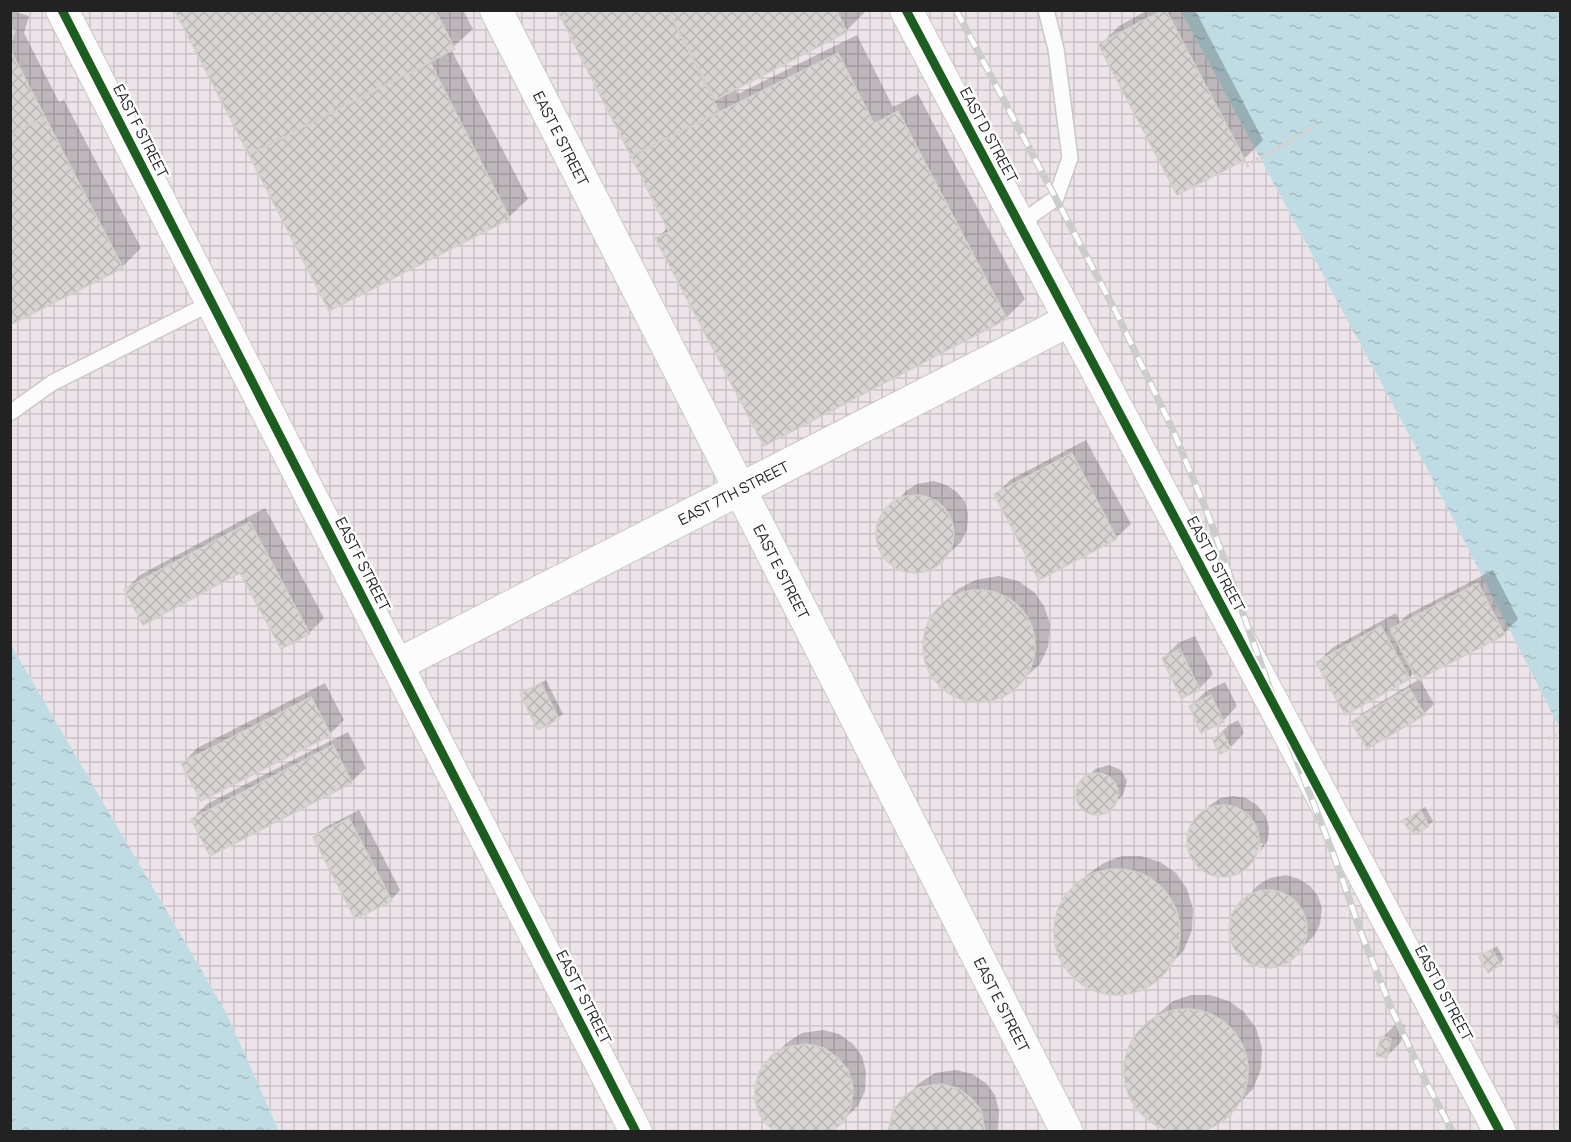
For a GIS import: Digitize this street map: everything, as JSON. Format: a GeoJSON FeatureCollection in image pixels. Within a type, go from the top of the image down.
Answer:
{"type":"FeatureCollection","features":[{"type":"Feature","properties":{"kind":"street","name":"EAST F STREET"},"geometry":{"type":"LineString","coordinates":[[62,10],[636,1131]]}},
{"type":"Feature","properties":{"kind":"street","name":"EAST E STREET"},"geometry":{"type":"LineString","coordinates":[[496,10],[1067,1131]]}},
{"type":"Feature","properties":{"kind":"street","name":"EAST D STREET"},"geometry":{"type":"LineString","coordinates":[[906,10],[1500,1131]]}},
{"type":"Feature","properties":{"kind":"street","name":"EAST 7TH STREET"},"geometry":{"type":"LineString","coordinates":[[397,665],[1070,320]]}},
{"type":"Feature","properties":{"kind":"lane"},"geometry":{"type":"LineString","coordinates":[[1019,224],[1056,198],[1070,158],[1056,49],[1046,10]]}},
{"type":"Feature","properties":{"kind":"lane"},"geometry":{"type":"LineString","coordinates":[[10,413],[52,383],[213,302]]}},
{"type":"Feature","properties":{"kind":"path"},"geometry":{"type":"LineString","coordinates":[[1246,166],[1315,126]]}},
{"type":"Feature","properties":{"kind":"path"},"geometry":{"type":"LineString","coordinates":[[1548,739],[1560,732]]}},
{"type":"Feature","properties":{"kind":"shaded area"},"geometry":{"type":"Polygon","coordinates":[[[10,11],[1181,11],[1428,470],[1560,729],[1560,1131],[279,1131],[227,1014],[11,645],[10,11]]]}},
{"type":"Feature","properties":{"kind":"water"},"geometry":{"type":"Polygon","coordinates":[[[1181,11],[1560,11],[1560,729],[1428,470],[1181,11]]]}},
{"type":"Feature","properties":{"kind":"water"},"geometry":{"type":"Polygon","coordinates":[[[11,645],[227,1014],[279,1131],[11,1131],[11,645]]]}},
{"type":"Feature","properties":{"kind":"building"},"geometry":{"type":"Polygon","coordinates":[[[435,10],[455,49],[249,155],[175,11],[435,10]]]}},
{"type":"Feature","properties":{"kind":"building"},"geometry":{"type":"Polygon","coordinates":[[[557,10],[668,10],[719,112],[631,156],[557,10]]]}},
{"type":"Feature","properties":{"kind":"building"},"geometry":{"type":"Polygon","coordinates":[[[668,10],[836,10],[847,32],[715,100],[668,10]]]}},
{"type":"Feature","properties":{"kind":"building"},"geometry":{"type":"Polygon","coordinates":[[[1166,10],[1245,160],[1177,195],[1098,44],[1166,10]]]}},
{"type":"Feature","properties":{"kind":"building"},"geometry":{"type":"Polygon","coordinates":[[[10,29],[15,31],[10,46],[10,29]]]}},
{"type":"Feature","properties":{"kind":"building"},"geometry":{"type":"Polygon","coordinates":[[[10,49],[45,117],[10,135],[10,49]]]}},
{"type":"Feature","properties":{"kind":"building"},"geometry":{"type":"Polygon","coordinates":[[[838,53],[874,124],[898,111],[1007,319],[764,446],[655,238],[669,232],[631,156],[838,53]]]}},
{"type":"Feature","properties":{"kind":"building"},"geometry":{"type":"Polygon","coordinates":[[[430,62],[510,219],[329,311],[249,155],[430,62]]]}},
{"type":"Feature","properties":{"kind":"building"},"geometry":{"type":"Polygon","coordinates":[[[45,117],[123,268],[10,325],[10,135],[45,117]]]}},
{"type":"Feature","properties":{"kind":"building"},"geometry":{"type":"Polygon","coordinates":[[[1072,453],[1117,539],[1039,580],[994,494],[1072,453]]]}},
{"type":"Feature","properties":{"kind":"building"},"geometry":{"type":"Polygon","coordinates":[[[915,495],[930,498],[943,506],[951,519],[954,534],[951,549],[943,562],[930,570],[915,573],[900,570],[887,562],[879,549],[876,534],[879,519],[887,506],[900,498],[915,495]]]}},
{"type":"Feature","properties":{"kind":"building"},"geometry":{"type":"Polygon","coordinates":[[[250,522],[310,634],[281,649],[240,573],[143,625],[124,589],[250,522]]]}},
{"type":"Feature","properties":{"kind":"building"},"geometry":{"type":"Polygon","coordinates":[[[1478,583],[1505,635],[1417,680],[1390,629],[1478,583]]]}},
{"type":"Feature","properties":{"kind":"building"},"geometry":{"type":"Polygon","coordinates":[[[979,590],[1001,594],[1019,606],[1031,624],[1035,646],[1031,668],[1019,686],[1001,698],[979,702],[957,698],[939,686],[927,668],[923,646],[927,624],[939,606],[957,594],[979,590]]]}},
{"type":"Feature","properties":{"kind":"building"},"geometry":{"type":"Polygon","coordinates":[[[1381,626],[1410,679],[1345,715],[1316,662],[1381,626]]]}},
{"type":"Feature","properties":{"kind":"building"},"geometry":{"type":"Polygon","coordinates":[[[1180,649],[1200,690],[1181,698],[1162,658],[1180,649]]]}},
{"type":"Feature","properties":{"kind":"building"},"geometry":{"type":"Polygon","coordinates":[[[541,683],[559,719],[538,730],[520,694],[541,683]]]}},
{"type":"Feature","properties":{"kind":"building"},"geometry":{"type":"Polygon","coordinates":[[[1409,688],[1425,715],[1367,749],[1351,722],[1409,688]]]}},
{"type":"Feature","properties":{"kind":"building"},"geometry":{"type":"Polygon","coordinates":[[[1211,695],[1224,722],[1201,733],[1189,706],[1211,695]]]}},
{"type":"Feature","properties":{"kind":"building"},"geometry":{"type":"Polygon","coordinates":[[[311,697],[331,735],[201,801],[181,763],[311,697]]]}},
{"type":"Feature","properties":{"kind":"building"},"geometry":{"type":"Polygon","coordinates":[[[1223,733],[1231,749],[1220,754],[1212,739],[1223,733]]]}},
{"type":"Feature","properties":{"kind":"building"},"geometry":{"type":"Polygon","coordinates":[[[333,745],[352,783],[210,856],[191,819],[333,745]]]}},
{"type":"Feature","properties":{"kind":"building"},"geometry":{"type":"Polygon","coordinates":[[[1097,773],[1112,779],[1118,794],[1112,809],[1097,815],[1082,809],[1076,794],[1082,779],[1097,773]]]}},
{"type":"Feature","properties":{"kind":"building"},"geometry":{"type":"Polygon","coordinates":[[[1223,805],[1243,811],[1253,821],[1259,841],[1253,861],[1243,871],[1223,877],[1203,871],[1193,861],[1187,841],[1193,821],[1203,811],[1223,805]]]}},
{"type":"Feature","properties":{"kind":"building"},"geometry":{"type":"Polygon","coordinates":[[[1421,811],[1429,826],[1414,835],[1403,820],[1421,811]]]}},
{"type":"Feature","properties":{"kind":"building"},"geometry":{"type":"Polygon","coordinates":[[[349,818],[392,901],[355,919],[313,837],[349,818]]]}},
{"type":"Feature","properties":{"kind":"building"},"geometry":{"type":"Polygon","coordinates":[[[1117,869],[1141,874],[1161,888],[1175,908],[1180,932],[1175,956],[1161,976],[1141,990],[1117,995],[1093,990],[1073,976],[1059,956],[1054,932],[1059,908],[1073,888],[1093,874],[1117,869]]]}},
{"type":"Feature","properties":{"kind":"building"},"geometry":{"type":"Polygon","coordinates":[[[1268,890],[1283,893],[1296,901],[1304,914],[1307,929],[1304,944],[1296,957],[1283,965],[1268,968],[1253,965],[1240,957],[1232,944],[1229,929],[1232,914],[1240,901],[1253,893],[1268,890]]]}},
{"type":"Feature","properties":{"kind":"building"},"geometry":{"type":"Polygon","coordinates":[[[1492,949],[1501,965],[1488,973],[1479,957],[1492,949]]]}},
{"type":"Feature","properties":{"kind":"building"},"geometry":{"type":"Polygon","coordinates":[[[1186,1009],[1210,1013],[1230,1027],[1244,1047],[1248,1071],[1244,1095],[1230,1115],[1210,1129],[1186,1133],[1162,1129],[1142,1115],[1128,1095],[1124,1071],[1128,1047],[1142,1027],[1162,1013],[1186,1009]]]}},
{"type":"Feature","properties":{"kind":"building"},"geometry":{"type":"Polygon","coordinates":[[[1560,1011],[1560,1031],[1552,1015],[1560,1011]]]}},
{"type":"Feature","properties":{"kind":"building"},"geometry":{"type":"Polygon","coordinates":[[[1381,1036],[1391,1039],[1387,1058],[1376,1056],[1381,1036]]]}},
{"type":"Feature","properties":{"kind":"building"},"geometry":{"type":"Polygon","coordinates":[[[807,1044],[824,1048],[838,1058],[848,1070],[853,1087],[851,1107],[843,1122],[832,1132],[774,1132],[760,1116],[755,1100],[759,1072],[771,1056],[786,1047],[807,1044]]]}},
{"type":"Feature","properties":{"kind":"building"},"geometry":{"type":"Polygon","coordinates":[[[941,1084],[957,1088],[971,1098],[981,1110],[985,1132],[888,1132],[893,1111],[904,1096],[919,1087],[941,1084]]]}},
{"type":"Feature","properties":{"kind":"railway"},"geometry":{"type":"LineString","coordinates":[[956,10],[1115,310],[1172,428],[1209,517],[1278,712],[1363,938],[1392,1010],[1453,1132]]}},
{"type":"Feature","properties":{"kind":"cycle path"},"geometry":{"type":"LineString","coordinates":[[62,10],[636,1132]]}},
{"type":"Feature","properties":{"kind":"cycle path"},"geometry":{"type":"LineString","coordinates":[[906,10],[1500,1132]]}}]}
